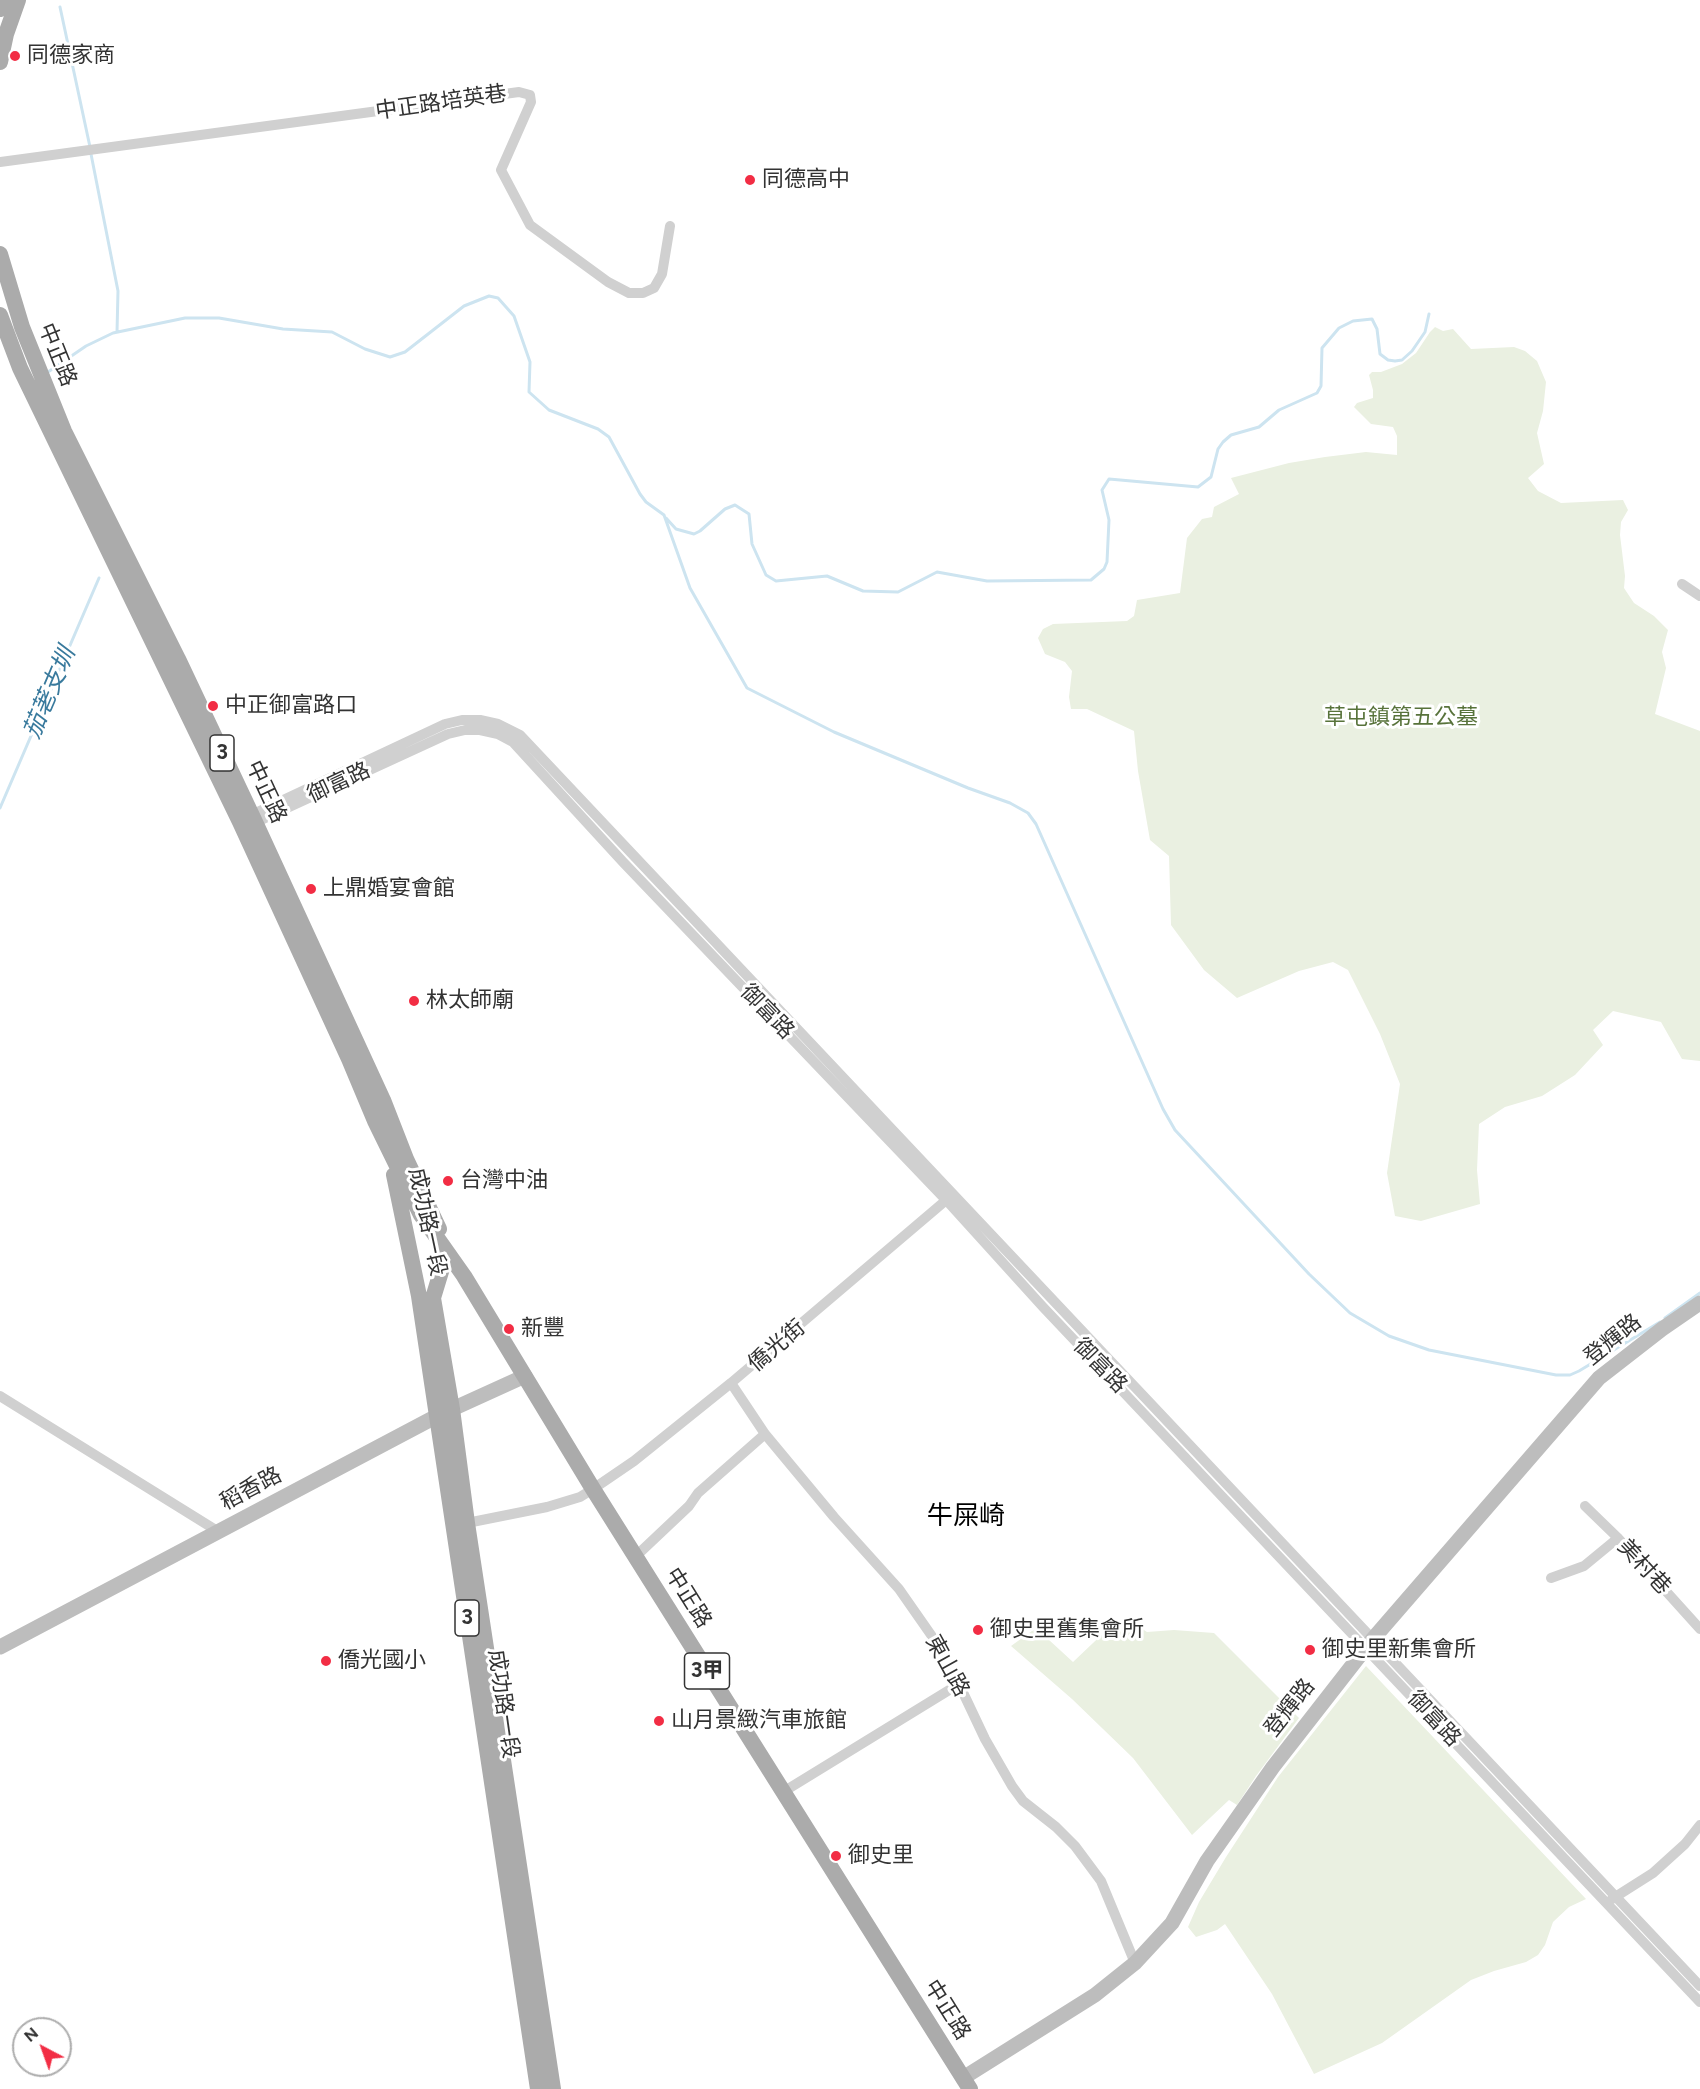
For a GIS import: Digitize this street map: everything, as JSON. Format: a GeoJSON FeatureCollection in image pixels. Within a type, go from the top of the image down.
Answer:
{"type":"FeatureCollection","features":[{"type":"Feature","properties":{"kind":"main road"},"geometry":{"type":"LineString","coordinates":[[0,9],[3,0]]}},
{"type":"Feature","properties":{"kind":"main road"},"geometry":{"type":"LineString","coordinates":[[0,62],[6,34],[18,0]]}},
{"type":"Feature","properties":{"kind":"main road","name":"中正路"},"geometry":{"type":"LineString","coordinates":[[0,254],[22,327],[64,431],[178,659],[249,819],[387,1148],[421,1215],[447,1252],[635,1557],[967,2083]]}},
{"type":"Feature","properties":{"kind":"main road","name":"中正路"},"geometry":{"type":"LineString","coordinates":[[0,315],[24,377],[249,819],[383,1100],[406,1159],[434,1215],[447,1252]]}},
{"type":"Feature","properties":{"kind":"main road","name":"成功路一段"},"geometry":{"type":"LineString","coordinates":[[387,1148],[444,1413]]}},
{"type":"Feature","properties":{"kind":"main road","name":"成功路一段"},"geometry":{"type":"LineString","coordinates":[[447,1252],[433,1298],[444,1413],[538,2089]]}},
{"type":"Feature","properties":{"kind":"main road","name":"成功路一段"},"geometry":{"type":"LineString","coordinates":[[460,1525],[553,2089]]}},
{"type":"Feature","properties":{"kind":"street","name":"中正路培英巷"},"geometry":{"type":"LineString","coordinates":[[0,162],[519,92],[530,94],[531,102],[501,170],[530,225],[608,282],[629,293],[643,293],[654,288],[662,274],[670,226]]}},
{"type":"Feature","properties":{"kind":"street"},"geometry":{"type":"LineString","coordinates":[[1682,584],[1700,596]]}},
{"type":"Feature","properties":{"kind":"street","name":"御富路"},"geometry":{"type":"LineString","coordinates":[[249,819],[448,734],[465,730],[480,730],[498,734],[513,742],[623,862],[950,1197],[1612,1900],[1700,1986]]}},
{"type":"Feature","properties":{"kind":"street","name":"僑光街"},"geometry":{"type":"LineString","coordinates":[[460,1525],[547,1507],[580,1497],[593,1489],[634,1461],[731,1383],[950,1197]]}},
{"type":"Feature","properties":{"kind":"street","name":"登輝路"},"geometry":{"type":"LineString","coordinates":[[967,2083],[1136,1964],[1172,1923],[1207,1862],[1267,1776],[1369,1644],[1599,1378],[1700,1303]]}},
{"type":"Feature","properties":{"kind":"street","name":"稻香路"},"geometry":{"type":"LineString","coordinates":[[0,1647],[444,1413],[525,1376]]}},
{"type":"Feature","properties":{"kind":"street","name":"東山路"},"geometry":{"type":"LineString","coordinates":[[731,1383],[765,1434],[834,1517],[899,1589],[936,1642],[1012,1786],[1023,1800],[1075,1846],[1101,1881],[1136,1964]]}},
{"type":"Feature","properties":{"kind":"street"},"geometry":{"type":"LineString","coordinates":[[0,1396],[219,1532]]}},
{"type":"Feature","properties":{"kind":"street"},"geometry":{"type":"LineString","coordinates":[[635,1557],[678,1518],[698,1493],[765,1434]]}},
{"type":"Feature","properties":{"kind":"street","name":"美村巷"},"geometry":{"type":"LineString","coordinates":[[1585,1506],[1618,1538],[1700,1629]]}},
{"type":"Feature","properties":{"kind":"street"},"geometry":{"type":"LineString","coordinates":[[1551,1578],[1584,1566],[1618,1538]]}},
{"type":"Feature","properties":{"kind":"street"},"geometry":{"type":"LineString","coordinates":[[783,1792],[959,1684]]}},
{"type":"Feature","properties":{"kind":"street"},"geometry":{"type":"LineString","coordinates":[[1612,1900],[1653,1873],[1685,1844],[1700,1826]]}},
{"type":"Feature","properties":{"kind":"street","name":"御富路"},"geometry":{"type":"LineString","coordinates":[[1612,1900],[1700,2002]]}},
{"type":"Feature","properties":{"kind":"green space","name":"草屯鎮第五公墓"},"geometry":{"type":"Polygon","coordinates":[[[1435,327],[1443,331],[1453,329],[1471,349],[1514,347],[1525,351],[1537,361],[1546,382],[1543,411],[1537,433],[1544,464],[1528,478],[1538,491],[1561,503],[1623,500],[1628,510],[1621,522],[1620,535],[1625,576],[1624,588],[1634,603],[1654,616],[1668,630],[1662,652],[1666,668],[1655,714],[1700,731],[1700,1061],[1682,1059],[1661,1022],[1613,1011],[1593,1030],[1603,1045],[1575,1075],[1542,1096],[1505,1107],[1479,1124],[1477,1170],[1480,1204],[1421,1221],[1395,1216],[1387,1173],[1400,1084],[1380,1034],[1348,970],[1333,962],[1299,971],[1237,998],[1204,970],[1171,925],[1169,856],[1150,840],[1138,771],[1134,731],[1087,709],[1071,709],[1069,697],[1072,671],[1065,662],[1045,654],[1038,638],[1043,629],[1053,624],[1127,621],[1134,616],[1137,600],[1180,593],[1187,538],[1202,519],[1212,517],[1214,507],[1239,494],[1231,478],[1289,463],[1325,457],[1366,452],[1397,455],[1397,436],[1393,427],[1371,424],[1354,407],[1357,403],[1373,398],[1369,375],[1372,372],[1381,372],[1402,364],[1416,353],[1435,327]]]}},
{"type":"Feature","properties":{"kind":"green space"},"geometry":{"type":"Polygon","coordinates":[[[1129,1620],[1147,1632],[1174,1630],[1214,1633],[1299,1718],[1237,1805],[1229,1800],[1192,1835],[1133,1758],[1072,1699],[1011,1646],[1036,1628],[1073,1662],[1113,1624],[1129,1620]]]}},
{"type":"Feature","properties":{"kind":"green space"},"geometry":{"type":"Polygon","coordinates":[[[1366,1666],[1586,1899],[1569,1907],[1553,1922],[1545,1945],[1538,1955],[1526,1962],[1471,1980],[1382,2043],[1314,2074],[1272,1994],[1225,1924],[1217,1930],[1196,1937],[1188,1927],[1199,1902],[1226,1857],[1278,1777],[1366,1666]]]}},
{"type":"Feature","properties":{"kind":"waterway"},"geometry":{"type":"LineString","coordinates":[[60,7],[90,147]]}},
{"type":"Feature","properties":{"kind":"waterway"},"geometry":{"type":"LineString","coordinates":[[91,154],[118,291],[117,332]]}},
{"type":"Feature","properties":{"kind":"waterway"},"geometry":{"type":"LineString","coordinates":[[48,372],[86,346],[113,333],[185,318],[219,318],[283,329],[332,332],[365,349],[390,357],[405,352],[464,306],[489,296],[498,298],[514,316],[530,362],[529,392],[549,410],[598,429],[609,437],[640,494],[646,502],[664,515],[690,588],[747,688],[834,732],[968,788],[1010,803],[1028,813],[1036,824],[1163,1109],[1175,1130],[1309,1274],[1350,1313],[1389,1336],[1429,1350],[1556,1375],[1570,1375],[1579,1371],[1660,1322]]}},
{"type":"Feature","properties":{"kind":"waterway"},"geometry":{"type":"LineString","coordinates":[[666,518],[676,529],[694,534],[725,509],[735,505],[749,514],[752,544],[766,575],[776,581],[827,576],[863,591],[898,592],[937,572],[987,581],[1091,580],[1104,569],[1107,562],[1109,520],[1102,490],[1109,479],[1198,487],[1211,477],[1218,449],[1231,435],[1259,427],[1279,410],[1317,393],[1321,386],[1322,348],[1339,328],[1353,321],[1372,319],[1377,329],[1380,354],[1388,360],[1402,360],[1412,351],[1425,332],[1429,314]]}},
{"type":"Feature","properties":{"kind":"waterway","name":"茄荖支圳"},"geometry":{"type":"LineString","coordinates":[[0,808],[99,578]]}},
{"type":"Feature","properties":{"kind":"waterway"},"geometry":{"type":"LineString","coordinates":[[1665,1318],[1700,1293]]}},
{"type":"Feature","properties":{"kind":"place","name":"同德家商"},"geometry":{"type":"Point","coordinates":[15,56]}},
{"type":"Feature","properties":{"kind":"place","name":"同德高中"},"geometry":{"type":"Point","coordinates":[750,180]}},
{"type":"Feature","properties":{"kind":"place","name":"中正御富路口"},"geometry":{"type":"Point","coordinates":[213,706]}},
{"type":"Feature","properties":{"kind":"place","name":"上鼎婚宴會館"},"geometry":{"type":"Point","coordinates":[311,889]}},
{"type":"Feature","properties":{"kind":"place","name":"林太師廟"},"geometry":{"type":"Point","coordinates":[414,1001]}},
{"type":"Feature","properties":{"kind":"place","name":"台灣中油"},"geometry":{"type":"Point","coordinates":[448,1181]}},
{"type":"Feature","properties":{"kind":"place","name":"新豐"},"geometry":{"type":"Point","coordinates":[509,1329]}},
{"type":"Feature","properties":{"kind":"place","name":"御史里舊集會所"},"geometry":{"type":"Point","coordinates":[978,1630]}},
{"type":"Feature","properties":{"kind":"place","name":"御史里新集會所"},"geometry":{"type":"Point","coordinates":[1310,1650]}},
{"type":"Feature","properties":{"kind":"place","name":"僑光國小"},"geometry":{"type":"Point","coordinates":[326,1661]}},
{"type":"Feature","properties":{"kind":"place","name":"山月景緻汽車旅館"},"geometry":{"type":"Point","coordinates":[659,1721]}},
{"type":"Feature","properties":{"kind":"place","name":"御史里"},"geometry":{"type":"Point","coordinates":[836,1856]}},
{"type":"Feature","properties":{"kind":"district","name":"牛屎崎"},"geometry":{"type":"Point","coordinates":[966,1516]}}]}
